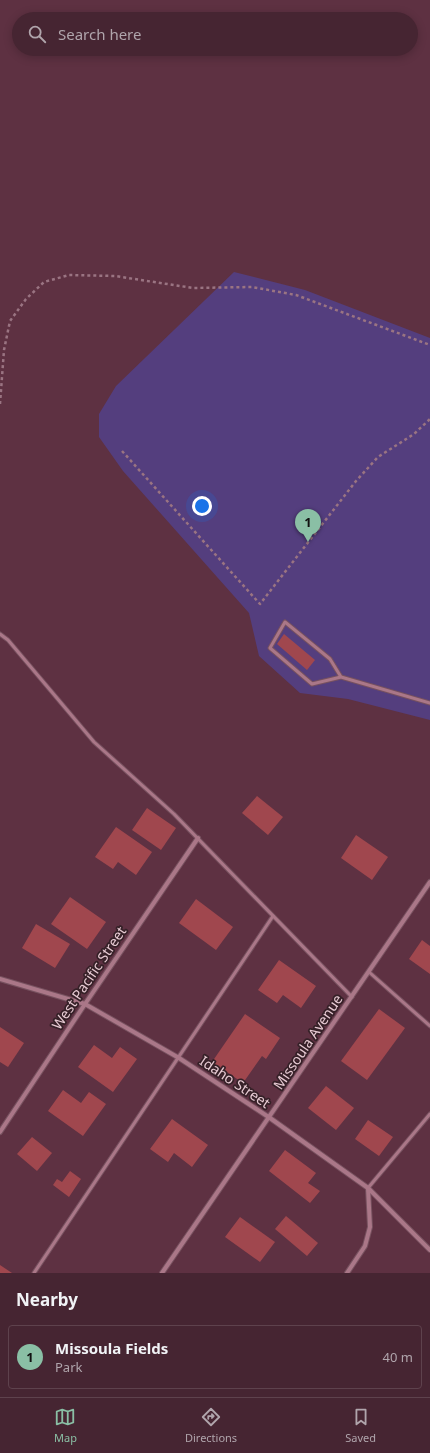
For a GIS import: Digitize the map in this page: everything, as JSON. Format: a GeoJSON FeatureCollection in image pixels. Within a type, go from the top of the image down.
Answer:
{"type":"FeatureCollection","features":[{"type":"Feature","properties":{"kind":"street","name":"West Pacific Street"},"geometry":{"type":"LineString","coordinates":[[0,1131],[198,838]]}},
{"type":"Feature","properties":{"kind":"street","name":"Missoula Avenue"},"geometry":{"type":"LineString","coordinates":[[162,1273],[270,1118],[430,882]]}},
{"type":"Feature","properties":{"kind":"street","name":"Idaho Street"},"geometry":{"type":"LineString","coordinates":[[0,979],[85,1004],[179,1058],[270,1118],[368,1188],[430,1250]]}},
{"type":"Feature","properties":{"kind":"street"},"geometry":{"type":"LineString","coordinates":[[347,1273],[364,1246],[370,1227],[368,1188]]}},
{"type":"Feature","properties":{"kind":"lane"},"geometry":{"type":"LineString","coordinates":[[341,677],[330,659],[285,622],[270,648],[312,684],[341,677],[430,703]]}},
{"type":"Feature","properties":{"kind":"lane"},"geometry":{"type":"LineString","coordinates":[[0,634],[8,640],[94,742],[174,814],[352,997]]}},
{"type":"Feature","properties":{"kind":"lane"},"geometry":{"type":"LineString","coordinates":[[34,1273],[179,1058],[272,916]]}},
{"type":"Feature","properties":{"kind":"lane"},"geometry":{"type":"LineString","coordinates":[[369,972],[430,1026]]}},
{"type":"Feature","properties":{"kind":"lane"},"geometry":{"type":"LineString","coordinates":[[368,1188],[430,1114]]}},
{"type":"Feature","properties":{"kind":"path"},"geometry":{"type":"LineString","coordinates":[[0,404],[4,350],[10,321],[26,299],[44,282],[69,275],[115,276],[193,288],[252,287],[296,295],[430,345]]}},
{"type":"Feature","properties":{"kind":"path"},"geometry":{"type":"LineString","coordinates":[[122,451],[260,604],[356,481],[378,457],[414,434],[430,419]]}},
{"type":"Feature","properties":{"kind":"shaded area"},"geometry":{"type":"Polygon","coordinates":[[[234,272],[305,290],[430,338],[430,720],[348,699],[300,693],[259,656],[249,613],[123,471],[99,437],[99,414],[116,386],[234,272]]]}},
{"type":"Feature","properties":{"kind":"building"},"geometry":{"type":"Polygon","coordinates":[[[284,634],[315,660],[307,670],[277,644],[284,634]]]}},
{"type":"Feature","properties":{"kind":"building"},"geometry":{"type":"Polygon","coordinates":[[[257,796],[283,817],[268,835],[242,813],[257,796]]]}},
{"type":"Feature","properties":{"kind":"building"},"geometry":{"type":"Polygon","coordinates":[[[147,808],[176,828],[161,850],[132,830],[147,808]]]}},
{"type":"Feature","properties":{"kind":"building"},"geometry":{"type":"Polygon","coordinates":[[[116,827],[152,852],[136,875],[118,862],[113,869],[95,857],[116,827]]]}},
{"type":"Feature","properties":{"kind":"building"},"geometry":{"type":"Polygon","coordinates":[[[356,835],[388,857],[372,880],[341,858],[356,835]]]}},
{"type":"Feature","properties":{"kind":"building"},"geometry":{"type":"Polygon","coordinates":[[[70,897],[106,922],[87,949],[51,924],[70,897]]]}},
{"type":"Feature","properties":{"kind":"building"},"geometry":{"type":"Polygon","coordinates":[[[196,899],[233,927],[216,950],[179,923],[196,899]]]}},
{"type":"Feature","properties":{"kind":"building"},"geometry":{"type":"Polygon","coordinates":[[[36,924],[70,944],[55,968],[22,948],[36,924]]]}},
{"type":"Feature","properties":{"kind":"building"},"geometry":{"type":"Polygon","coordinates":[[[422,940],[430,946],[430,974],[409,959],[422,940]]]}},
{"type":"Feature","properties":{"kind":"building"},"geometry":{"type":"Polygon","coordinates":[[[279,960],[316,986],[301,1008],[283,995],[277,1003],[258,990],[279,960]]]}},
{"type":"Feature","properties":{"kind":"building"},"geometry":{"type":"Polygon","coordinates":[[[379,1009],[405,1028],[367,1080],[341,1061],[379,1009]]]}},
{"type":"Feature","properties":{"kind":"building"},"geometry":{"type":"Polygon","coordinates":[[[245,1014],[280,1038],[266,1059],[262,1056],[243,1083],[212,1062],[245,1014]]]}},
{"type":"Feature","properties":{"kind":"building"},"geometry":{"type":"Polygon","coordinates":[[[0,1027],[24,1043],[8,1067],[0,1062],[0,1027]]]}},
{"type":"Feature","properties":{"kind":"building"},"geometry":{"type":"Polygon","coordinates":[[[94,1045],[112,1058],[120,1047],[137,1059],[113,1092],[78,1067],[94,1045]]]}},
{"type":"Feature","properties":{"kind":"building"},"geometry":{"type":"Polygon","coordinates":[[[326,1086],[354,1108],[336,1130],[308,1108],[326,1086]]]}},
{"type":"Feature","properties":{"kind":"building"},"geometry":{"type":"Polygon","coordinates":[[[63,1090],[81,1103],[89,1092],[106,1104],[83,1136],[48,1111],[63,1090]]]}},
{"type":"Feature","properties":{"kind":"building"},"geometry":{"type":"Polygon","coordinates":[[[172,1119],[208,1145],[192,1167],[174,1153],[168,1162],[150,1149],[172,1119]]]}},
{"type":"Feature","properties":{"kind":"building"},"geometry":{"type":"Polygon","coordinates":[[[368,1120],[393,1137],[379,1156],[355,1139],[368,1120]]]}},
{"type":"Feature","properties":{"kind":"building"},"geometry":{"type":"Polygon","coordinates":[[[32,1137],[52,1153],[37,1171],[17,1154],[32,1137]]]}},
{"type":"Feature","properties":{"kind":"building"},"geometry":{"type":"Polygon","coordinates":[[[285,1150],[316,1173],[308,1183],[320,1191],[310,1203],[269,1171],[285,1150]]]}},
{"type":"Feature","properties":{"kind":"building"},"geometry":{"type":"Polygon","coordinates":[[[70,1171],[81,1179],[69,1197],[53,1185],[57,1179],[62,1182],[70,1171]]]}},
{"type":"Feature","properties":{"kind":"building"},"geometry":{"type":"Polygon","coordinates":[[[286,1216],[318,1243],[307,1256],[275,1229],[286,1216]]]}},
{"type":"Feature","properties":{"kind":"building"},"geometry":{"type":"Polygon","coordinates":[[[240,1217],[275,1242],[260,1262],[225,1237],[240,1217]]]}},
{"type":"Feature","properties":{"kind":"building"},"geometry":{"type":"Polygon","coordinates":[[[0,1265],[12,1273],[0,1273],[0,1265]]]}},
{"type":"Feature","properties":{"kind":"place","name":"Missoula Fields"},"geometry":{"type":"Point","coordinates":[308,542]}}]}
